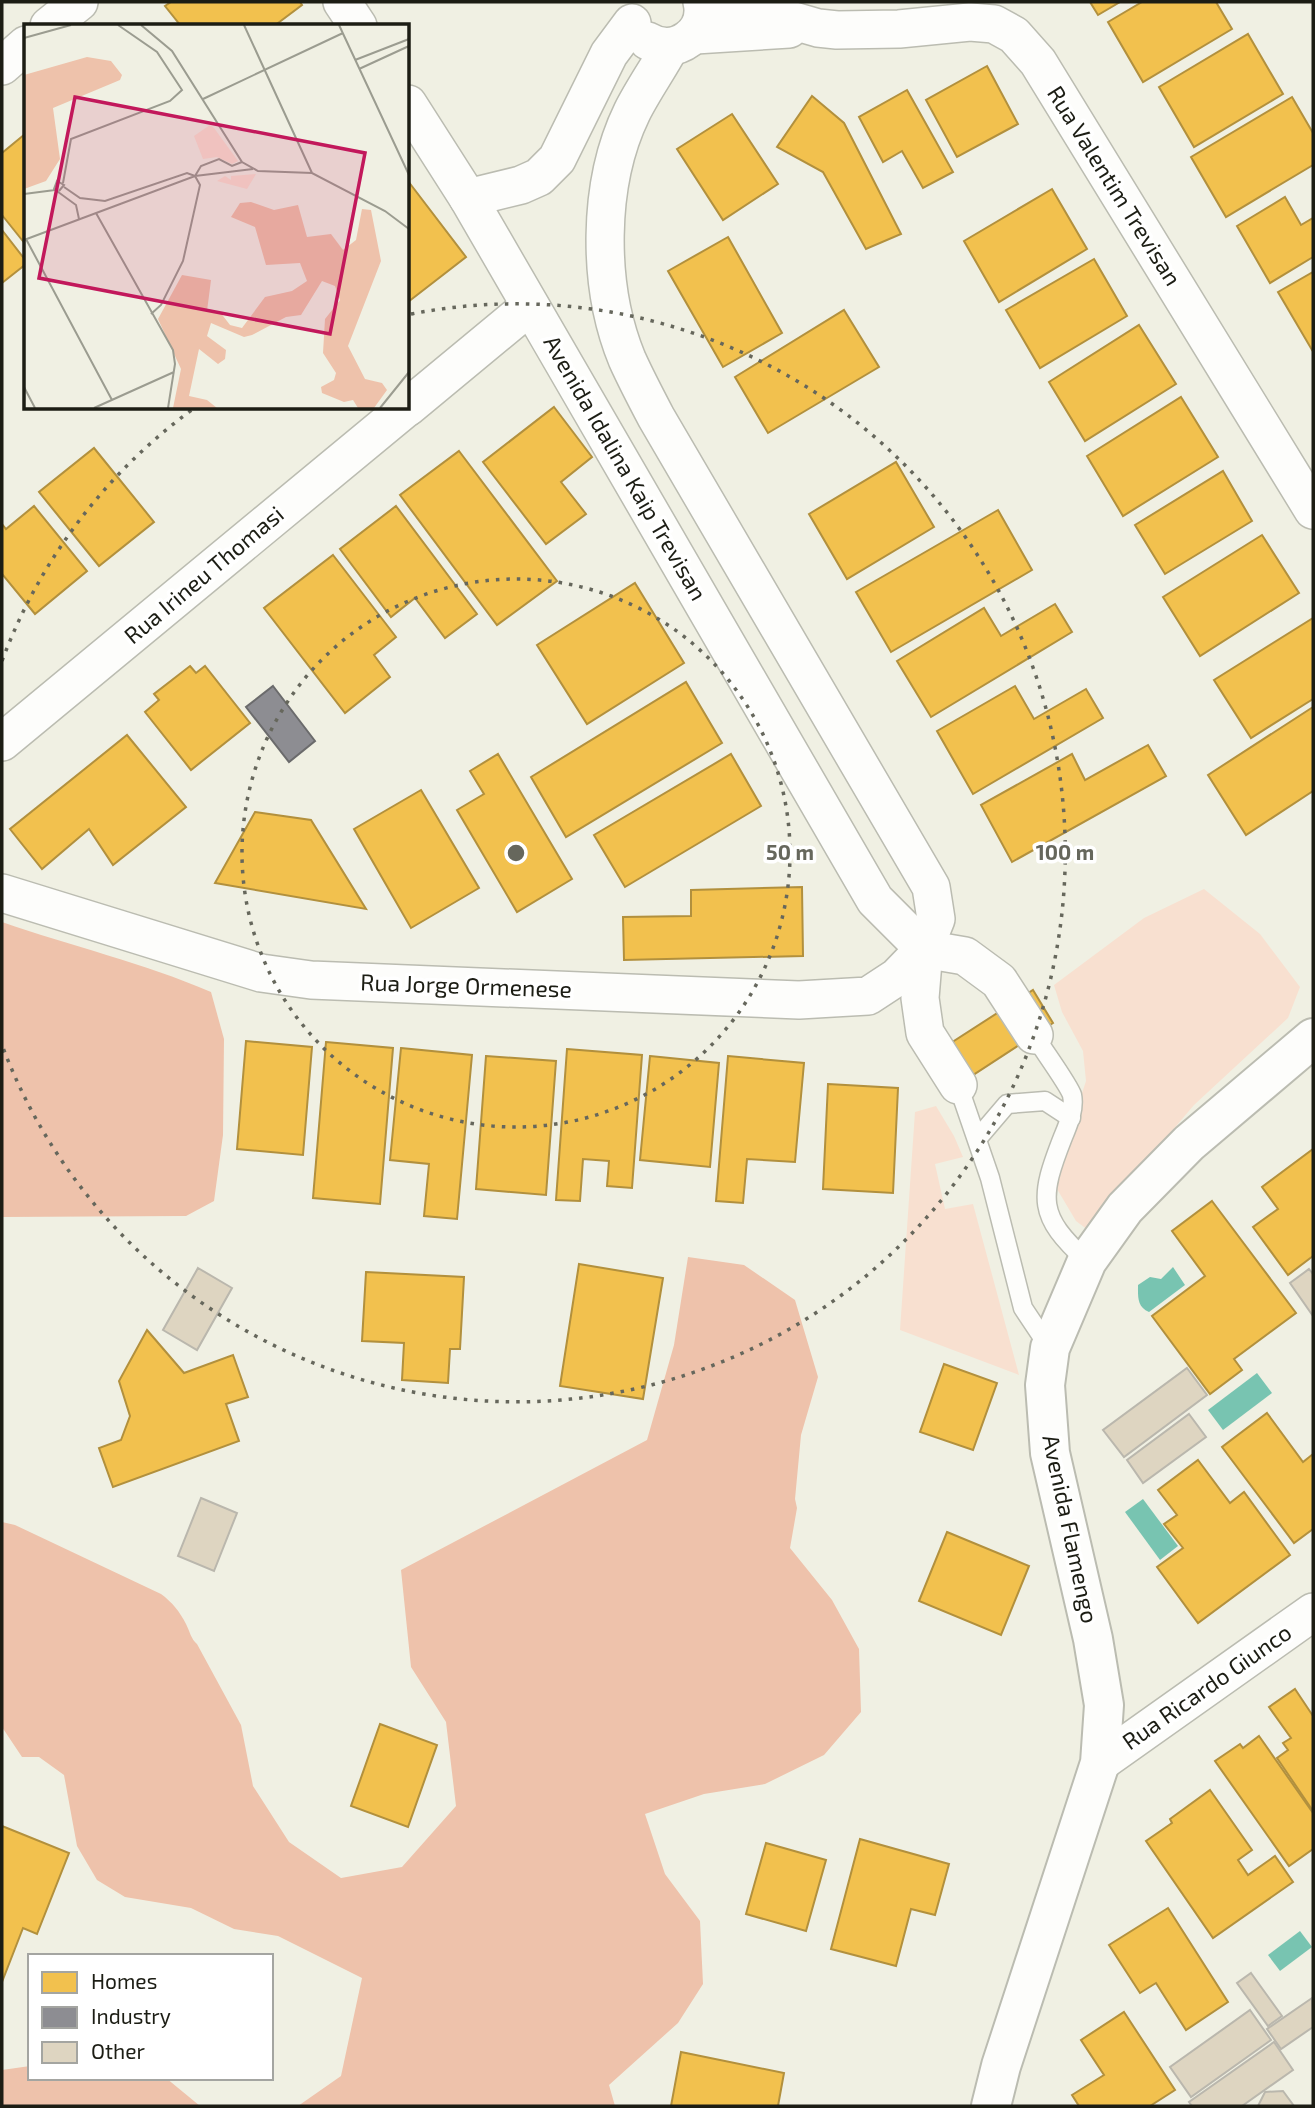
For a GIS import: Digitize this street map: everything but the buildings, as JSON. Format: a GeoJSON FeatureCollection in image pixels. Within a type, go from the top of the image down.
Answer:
{"type":"FeatureCollection","features":[{"type":"Feature","properties":{"kind":"street"},"geometry":{"type":"LineString","coordinates":[[52,24],[79,2]]}},
{"type":"Feature","properties":{"kind":"street"},"geometry":{"type":"LineString","coordinates":[[342,2],[357,24]]}},
{"type":"Feature","properties":{"kind":"street","name":"Rua Valentim Trevisan"},"geometry":{"type":"LineString","coordinates":[[728,2],[818,28]]}},
{"type":"Feature","properties":{"kind":"street"},"geometry":{"type":"LineString","coordinates":[[631,12],[640,37],[655,45],[689,28]]}},
{"type":"Feature","properties":{"kind":"street"},"geometry":{"type":"LineString","coordinates":[[468,198],[521,185],[538,177],[557,159],[631,12]]}},
{"type":"Feature","properties":{"kind":"street","name":"Rua Valentim Trevisan"},"geometry":{"type":"LineString","coordinates":[[689,28],[860,30],[970,22],[993,24],[1014,35],[1038,62],[1313,510]]}},
{"type":"Feature","properties":{"kind":"street"},"geometry":{"type":"LineString","coordinates":[[689,28],[631,113],[610,173],[606,228],[607,288],[627,357],[656,417],[931,887],[936,919],[925,949],[920,998],[925,1033],[958,1085]]}},
{"type":"Feature","properties":{"kind":"street"},"geometry":{"type":"LineString","coordinates":[[2,66],[24,47]]}},
{"type":"Feature","properties":{"kind":"street","name":"Avenida Idalina Kaip Trevisan"},"geometry":{"type":"LineString","coordinates":[[410,107],[468,198],[875,900],[925,949]]}},
{"type":"Feature","properties":{"kind":"street","name":"Rua Irineu Thomasi"},"geometry":{"type":"LineString","coordinates":[[410,405],[530,306]]}},
{"type":"Feature","properties":{"kind":"street","name":"Rua Irineu Thomasi"},"geometry":{"type":"LineString","coordinates":[[2,742],[403,410]]}},
{"type":"Feature","properties":{"kind":"street","name":"Rua Jorge Ormenese"},"geometry":{"type":"LineString","coordinates":[[2,893],[261,973],[311,980],[799,999],[840,998],[868,996],[897,977],[925,949]]}},
{"type":"Feature","properties":{"kind":"street"},"geometry":{"type":"LineString","coordinates":[[925,949],[965,956],[999,981],[1034,1035]]}},
{"type":"Feature","properties":{"kind":"street","name":"Avenida Flamengo"},"geometry":{"type":"LineString","coordinates":[[992,2106],[1001,2066],[1100,1763],[1104,1705],[1093,1639],[1050,1453],[1045,1385],[1050,1348],[1087,1261],[1125,1208],[1155,1175],[1259,1082],[1313,1038]]}},
{"type":"Feature","properties":{"kind":"street","name":"Rua Ricardo Giunco"},"geometry":{"type":"LineString","coordinates":[[1100,1763],[1313,1612]]}},
{"type":"Feature","properties":{"kind":"lane"},"geometry":{"type":"LineString","coordinates":[[1034,1035],[1072,1094],[1071,1118],[1049,1171],[1045,1199],[1051,1219],[1065,1241],[1087,1261]]}},
{"type":"Feature","properties":{"kind":"lane"},"geometry":{"type":"LineString","coordinates":[[958,1085],[978,1138],[1023,1308],[1050,1348]]}},
{"type":"Feature","properties":{"kind":"lane"},"geometry":{"type":"LineString","coordinates":[[978,1138],[1007,1104],[1045,1101],[1071,1118]]}},
{"type":"Feature","properties":{"kind":"shaded area"},"geometry":{"type":"Polygon","coordinates":[[[1204,889],[1260,934],[1300,987],[1288,1018],[1194,1105],[1088,1230],[1076,1221],[1057,1189],[1059,1162],[1086,1081],[1083,1051],[1062,1012],[1054,985],[1144,918],[1204,889]]]}},
{"type":"Feature","properties":{"kind":"shaded area"},"geometry":{"type":"Polygon","coordinates":[[[2,922],[134,963],[211,992],[224,1039],[223,1135],[214,1201],[186,1216],[2,1217],[2,922]]]}},
{"type":"Feature","properties":{"kind":"shaded area"},"geometry":{"type":"Polygon","coordinates":[[[936,1106],[963,1157],[935,1164],[945,1209],[973,1204],[1019,1375],[900,1330],[915,1112],[936,1106]]]}},
{"type":"Feature","properties":{"kind":"shaded area"},"geometry":{"type":"Polygon","coordinates":[[[688,1257],[744,1265],[795,1300],[818,1377],[801,1435],[795,1499],[797,1508],[790,1548],[832,1600],[859,1649],[861,1712],[824,1755],[765,1784],[704,1794],[645,1814],[665,1874],[700,1921],[703,1984],[678,2023],[609,2085],[615,2106],[298,2106],[341,2076],[362,1978],[278,1936],[234,1929],[191,1908],[125,1897],[97,1880],[77,1846],[64,1775],[39,1757],[22,1757],[2,1727],[2,1522],[15,1525],[161,1594],[172,1604],[184,1620],[241,1725],[253,1786],[289,1842],[341,1878],[402,1867],[456,1806],[446,1722],[411,1667],[401,1570],[647,1440],[674,1345],[688,1257]]]}},
{"type":"Feature","properties":{"kind":"shaded area"},"geometry":{"type":"Polygon","coordinates":[[[28,2066],[28,2080],[168,2080],[200,2106],[2,2106],[2,2070],[28,2066]]]}},
{"type":"Feature","properties":{"kind":"water"},"geometry":{"type":"Polygon","coordinates":[[[1173,1267],[1185,1285],[1149,1312],[1145,1310],[1139,1301],[1138,1285],[1150,1277],[1161,1279],[1173,1267]]]}},
{"type":"Feature","properties":{"kind":"water"},"geometry":{"type":"Polygon","coordinates":[[[1257,1373],[1272,1393],[1223,1430],[1208,1410],[1257,1373]]]}},
{"type":"Feature","properties":{"kind":"water"},"geometry":{"type":"Polygon","coordinates":[[[1143,1499],[1178,1546],[1160,1560],[1125,1512],[1143,1499]]]}},
{"type":"Feature","properties":{"kind":"water"},"geometry":{"type":"Polygon","coordinates":[[[1300,1931],[1312,1947],[1280,1971],[1268,1955],[1300,1931]]]}}]}
